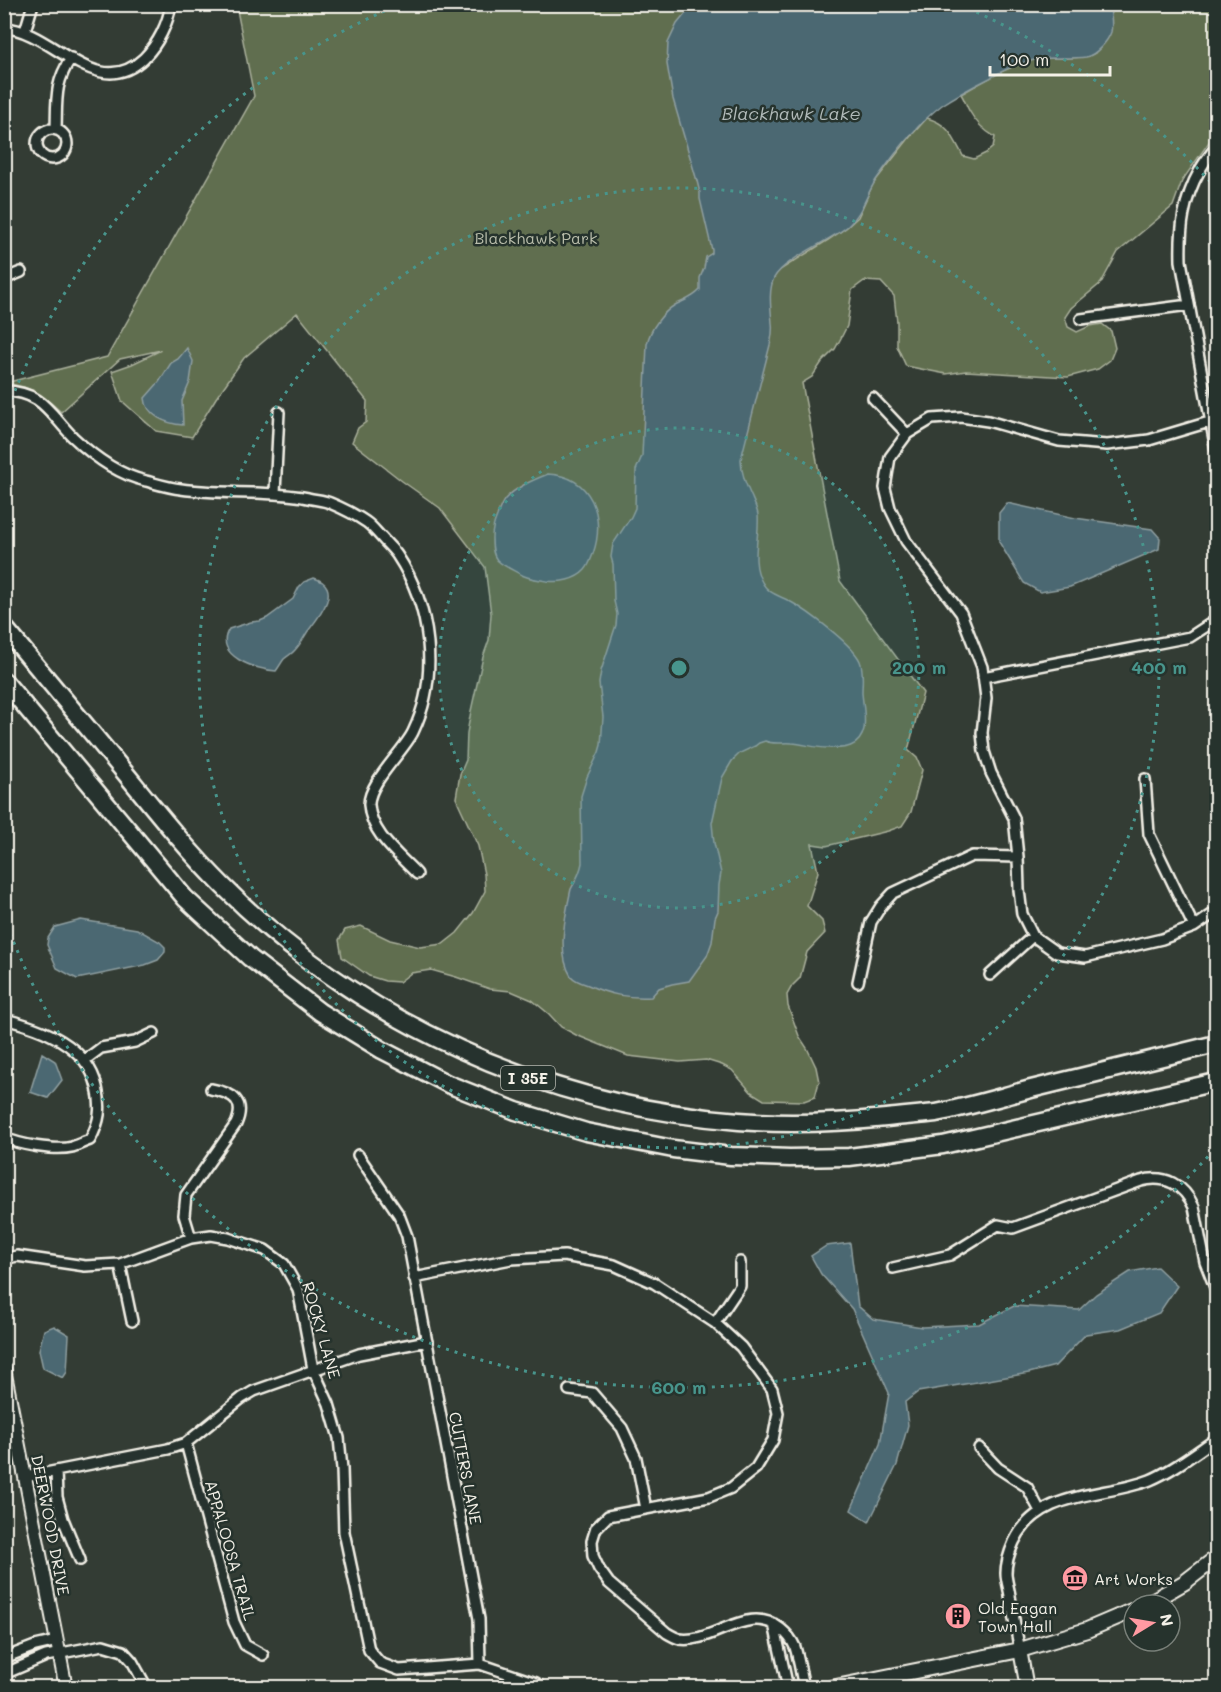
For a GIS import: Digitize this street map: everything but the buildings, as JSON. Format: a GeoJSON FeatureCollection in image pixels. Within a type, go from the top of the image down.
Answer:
{"type":"FeatureCollection","features":[{"type":"Feature","properties":{"kind":"highway","name":"I 35E"},"geometry":{"type":"LineString","coordinates":[[4,627],[176,835],[224,887],[280,937],[344,985],[404,1022],[467,1054],[533,1079],[615,1102],[684,1115],[751,1122],[853,1121],[937,1113],[1216,1044]]}},
{"type":"Feature","properties":{"kind":"highway","name":"I 35E"},"geometry":{"type":"LineString","coordinates":[[4,681],[185,898],[250,958],[320,1012],[382,1050],[448,1084],[516,1111],[586,1132],[673,1149],[731,1156],[849,1157],[943,1145],[1216,1082]]}},
{"type":"Feature","properties":{"kind":"main road"},"geometry":{"type":"LineString","coordinates":[[1166,1593],[1185,1582],[1216,1558]]}},
{"type":"Feature","properties":{"kind":"main road"},"geometry":{"type":"LineString","coordinates":[[831,1688],[1020,1650],[1087,1630],[1122,1616]]}},
{"type":"Feature","properties":{"kind":"street"},"geometry":{"type":"LineString","coordinates":[[25,31],[33,4]]}},
{"type":"Feature","properties":{"kind":"street"},"geometry":{"type":"LineString","coordinates":[[4,28],[25,31],[88,69],[103,72],[118,71],[132,66],[148,54],[168,17],[171,4]]}},
{"type":"Feature","properties":{"kind":"street"},"geometry":{"type":"LineString","coordinates":[[56,130],[57,90],[61,74],[71,58]]}},
{"type":"Feature","properties":{"kind":"street"},"geometry":{"type":"LineString","coordinates":[[1216,147],[1200,170],[1186,200],[1180,233],[1181,261],[1214,421],[1216,450]]}},
{"type":"Feature","properties":{"kind":"street"},"geometry":{"type":"LineString","coordinates":[[4,279],[21,272]]}},
{"type":"Feature","properties":{"kind":"street"},"geometry":{"type":"LineString","coordinates":[[1081,318],[1189,305]]}},
{"type":"Feature","properties":{"kind":"street"},"geometry":{"type":"LineString","coordinates":[[4,391],[32,396],[49,408],[73,436],[117,470],[142,480],[181,489],[286,494],[328,502],[367,523],[396,553],[417,591],[430,646],[428,689],[422,713],[412,735],[383,773],[369,798],[369,805],[371,820],[381,836],[417,873]]}},
{"type":"Feature","properties":{"kind":"street"},"geometry":{"type":"LineString","coordinates":[[873,398],[907,434]]}},
{"type":"Feature","properties":{"kind":"street"},"geometry":{"type":"LineString","coordinates":[[275,494],[279,412]]}},
{"type":"Feature","properties":{"kind":"street"},"geometry":{"type":"LineString","coordinates":[[1214,421],[1149,440],[1107,445],[1059,441],[988,421],[961,417],[932,419],[907,434],[890,457],[885,488],[890,508],[906,541],[961,613],[982,667],[986,698],[982,733],[984,751],[991,773],[1014,818],[1022,914],[1033,936],[1058,953],[1085,957],[1162,939],[1194,927],[1216,912]]}},
{"type":"Feature","properties":{"kind":"street"},"geometry":{"type":"LineString","coordinates":[[983,677],[1190,637],[1216,620]]}},
{"type":"Feature","properties":{"kind":"street"},"geometry":{"type":"LineString","coordinates":[[1145,779],[1149,834],[1194,927]]}},
{"type":"Feature","properties":{"kind":"street"},"geometry":{"type":"LineString","coordinates":[[858,982],[871,922],[893,893],[972,856],[1018,857]]}},
{"type":"Feature","properties":{"kind":"street"},"geometry":{"type":"LineString","coordinates":[[990,975],[1033,936]]}},
{"type":"Feature","properties":{"kind":"street"},"geometry":{"type":"LineString","coordinates":[[4,1137],[12,1141],[55,1148],[70,1147],[90,1140],[98,1124],[100,1102],[95,1081],[85,1060],[70,1046],[51,1035],[5,1019]]}},
{"type":"Feature","properties":{"kind":"street"},"geometry":{"type":"LineString","coordinates":[[85,1060],[101,1048],[135,1042],[154,1034]]}},
{"type":"Feature","properties":{"kind":"street"},"geometry":{"type":"LineString","coordinates":[[191,1238],[183,1215],[186,1195],[240,1115],[239,1105],[233,1096],[211,1089]]}},
{"type":"Feature","properties":{"kind":"street","name":"CUTTERS LANE"},"geometry":{"type":"LineString","coordinates":[[358,1155],[399,1215],[406,1236],[479,1619],[480,1664]]}},
{"type":"Feature","properties":{"kind":"street"},"geometry":{"type":"LineString","coordinates":[[893,1268],[950,1256],[998,1225],[1013,1228],[1145,1180],[1158,1179],[1167,1180],[1182,1189],[1191,1199],[1205,1262],[1216,1290]]}},
{"type":"Feature","properties":{"kind":"street","name":"ROCKY LANE"},"geometry":{"type":"LineString","coordinates":[[4,1259],[17,1256],[85,1266],[120,1264],[191,1238],[211,1235],[265,1250],[284,1264],[298,1289],[314,1369],[329,1404],[339,1438],[344,1532],[369,1650],[381,1663],[399,1670],[480,1664],[536,1683],[543,1688]]}},
{"type":"Feature","properties":{"kind":"street"},"geometry":{"type":"LineString","coordinates":[[414,1278],[512,1259],[564,1256],[614,1265],[654,1283],[716,1323],[741,1347],[772,1389],[778,1413],[773,1440],[756,1468],[731,1488],[709,1497],[608,1516],[596,1528],[592,1542],[593,1556],[609,1582],[667,1634],[678,1639],[691,1639],[750,1619],[774,1624],[794,1645],[804,1688]]}},
{"type":"Feature","properties":{"kind":"street"},"geometry":{"type":"LineString","coordinates":[[716,1323],[740,1286],[740,1262]]}},
{"type":"Feature","properties":{"kind":"street"},"geometry":{"type":"LineString","coordinates":[[120,1264],[132,1321]]}},
{"type":"Feature","properties":{"kind":"street"},"geometry":{"type":"LineString","coordinates":[[25,1477],[168,1449],[186,1443],[254,1391],[359,1354],[427,1341]]}},
{"type":"Feature","properties":{"kind":"street","name":"DEERWOOD DRIVE"},"geometry":{"type":"LineString","coordinates":[[4,1369],[66,1688]]}},
{"type":"Feature","properties":{"kind":"street"},"geometry":{"type":"LineString","coordinates":[[569,1390],[592,1393],[622,1428],[636,1458],[646,1509]]}},
{"type":"Feature","properties":{"kind":"street"},"geometry":{"type":"LineString","coordinates":[[1027,1688],[1006,1573],[1017,1536],[1040,1511],[1063,1500],[1152,1479],[1178,1465],[1216,1439]]}},
{"type":"Feature","properties":{"kind":"street","name":"APPALOOSA TRAIL"},"geometry":{"type":"LineString","coordinates":[[186,1443],[234,1622],[245,1645],[263,1655]]}},
{"type":"Feature","properties":{"kind":"street"},"geometry":{"type":"LineString","coordinates":[[979,1448],[998,1468],[1027,1487],[1040,1511]]}},
{"type":"Feature","properties":{"kind":"street"},"geometry":{"type":"LineString","coordinates":[[56,1471],[57,1497],[63,1519],[80,1560]]}},
{"type":"Feature","properties":{"kind":"street"},"geometry":{"type":"LineString","coordinates":[[774,1624],[788,1688]]}},
{"type":"Feature","properties":{"kind":"street"},"geometry":{"type":"LineString","coordinates":[[4,1658],[35,1646],[103,1645],[123,1651],[132,1661],[147,1688]]}},
{"type":"Feature","properties":{"kind":"street"},"geometry":{"type":"LineString","coordinates":[[4,1674],[58,1647]]}},
{"type":"Feature","properties":{"kind":"green space","name":"Blackhawk Park"},"geometry":{"type":"Polygon","coordinates":[[[236,5],[728,5],[780,270],[846,228],[858,217],[873,184],[927,118],[945,128],[953,137],[963,156],[974,159],[993,147],[995,137],[975,120],[961,94],[998,73],[1028,61],[1046,58],[1075,58],[1095,53],[1111,17],[1109,5],[1216,5],[1216,132],[1182,181],[1173,206],[1118,252],[1101,283],[1071,308],[1065,317],[1068,327],[1077,332],[1102,324],[1111,331],[1115,348],[1110,360],[1098,369],[1068,377],[966,371],[946,374],[906,366],[897,346],[894,296],[881,282],[864,281],[852,290],[847,326],[835,349],[812,377],[802,383],[840,581],[923,693],[908,750],[917,758],[922,770],[911,812],[902,826],[826,846],[812,844],[818,872],[807,906],[822,921],[825,933],[807,952],[800,978],[787,995],[788,1006],[799,1036],[816,1067],[819,1082],[815,1097],[804,1101],[764,1100],[751,1092],[732,1070],[722,1065],[706,1060],[680,1062],[628,1056],[561,1027],[532,1000],[511,991],[490,989],[431,970],[411,973],[399,982],[385,981],[369,976],[342,957],[339,940],[345,930],[361,926],[390,940],[420,947],[443,944],[457,933],[473,913],[485,891],[478,846],[456,798],[460,774],[466,760],[471,711],[489,640],[491,614],[485,567],[440,508],[352,442],[358,428],[366,422],[367,401],[297,313],[244,358],[192,437],[156,431],[122,401],[112,371],[161,350],[120,359],[61,412],[35,392],[5,383],[107,357],[254,96],[236,5]]]}},
{"type":"Feature","properties":{"kind":"water","name":"Blackhawk Lake"},"geometry":{"type":"Polygon","coordinates":[[[721,4],[1109,4],[1112,25],[1107,39],[1098,51],[1090,56],[1041,59],[1021,64],[942,105],[915,130],[890,160],[853,221],[840,232],[787,264],[774,278],[770,294],[771,341],[741,459],[744,479],[758,515],[756,557],[758,574],[768,589],[799,606],[818,620],[856,654],[862,669],[864,729],[859,740],[850,746],[824,748],[765,741],[740,753],[732,761],[722,778],[712,823],[721,873],[718,911],[707,956],[689,981],[659,988],[651,997],[626,996],[579,982],[571,976],[564,959],[564,930],[571,889],[582,863],[581,796],[601,745],[603,717],[599,683],[616,625],[617,614],[611,557],[613,544],[635,508],[636,470],[642,456],[647,344],[654,327],[666,312],[700,290],[700,278],[706,257],[712,253],[697,181],[673,99],[667,64],[668,43],[677,24],[686,13],[698,7],[721,4]]]}},
{"type":"Feature","properties":{"kind":"water"},"geometry":{"type":"Polygon","coordinates":[[[187,348],[193,361],[190,382],[182,401],[183,425],[158,418],[149,410],[145,398],[171,363],[178,359],[187,348]]]}},
{"type":"Feature","properties":{"kind":"water"},"geometry":{"type":"Polygon","coordinates":[[[548,474],[563,476],[585,490],[592,501],[598,526],[593,554],[585,570],[577,576],[557,582],[523,576],[499,562],[495,558],[493,549],[493,527],[505,499],[519,487],[548,474]]]}},
{"type":"Feature","properties":{"kind":"water"},"geometry":{"type":"Polygon","coordinates":[[[1007,503],[1075,518],[1152,529],[1160,538],[1159,549],[1070,587],[1040,592],[1024,583],[999,542],[999,513],[1007,503]]]}},
{"type":"Feature","properties":{"kind":"water"},"geometry":{"type":"Polygon","coordinates":[[[314,578],[323,582],[327,588],[326,603],[299,646],[284,659],[276,671],[258,668],[231,654],[226,647],[225,639],[229,629],[267,618],[293,599],[304,582],[314,578]]]}},
{"type":"Feature","properties":{"kind":"water"},"geometry":{"type":"Polygon","coordinates":[[[81,920],[137,929],[160,942],[165,947],[165,952],[158,960],[145,965],[77,979],[57,968],[47,945],[48,938],[55,927],[81,920]]]}},
{"type":"Feature","properties":{"kind":"water"},"geometry":{"type":"Polygon","coordinates":[[[42,1053],[55,1061],[62,1080],[48,1098],[30,1092],[42,1053]]]}},
{"type":"Feature","properties":{"kind":"water"},"geometry":{"type":"Polygon","coordinates":[[[850,1243],[858,1306],[873,1319],[922,1327],[979,1324],[1014,1306],[1079,1310],[1096,1294],[1130,1272],[1157,1267],[1177,1286],[1159,1313],[1120,1329],[1086,1334],[1055,1366],[1029,1373],[918,1392],[905,1402],[908,1425],[897,1465],[869,1522],[851,1510],[880,1444],[889,1393],[852,1309],[821,1274],[811,1256],[826,1246],[850,1243]]]}},
{"type":"Feature","properties":{"kind":"water"},"geometry":{"type":"Polygon","coordinates":[[[54,1326],[69,1335],[67,1372],[63,1378],[43,1368],[39,1350],[44,1330],[54,1326]]]}},
{"type":"Feature","properties":{"kind":"place","name":"Art Works"},"geometry":{"type":"Point","coordinates":[1075,1578]}},
{"type":"Feature","properties":{"kind":"place","name":"Old Eagan Town Hall"},"geometry":{"type":"Point","coordinates":[958,1616]}}]}
